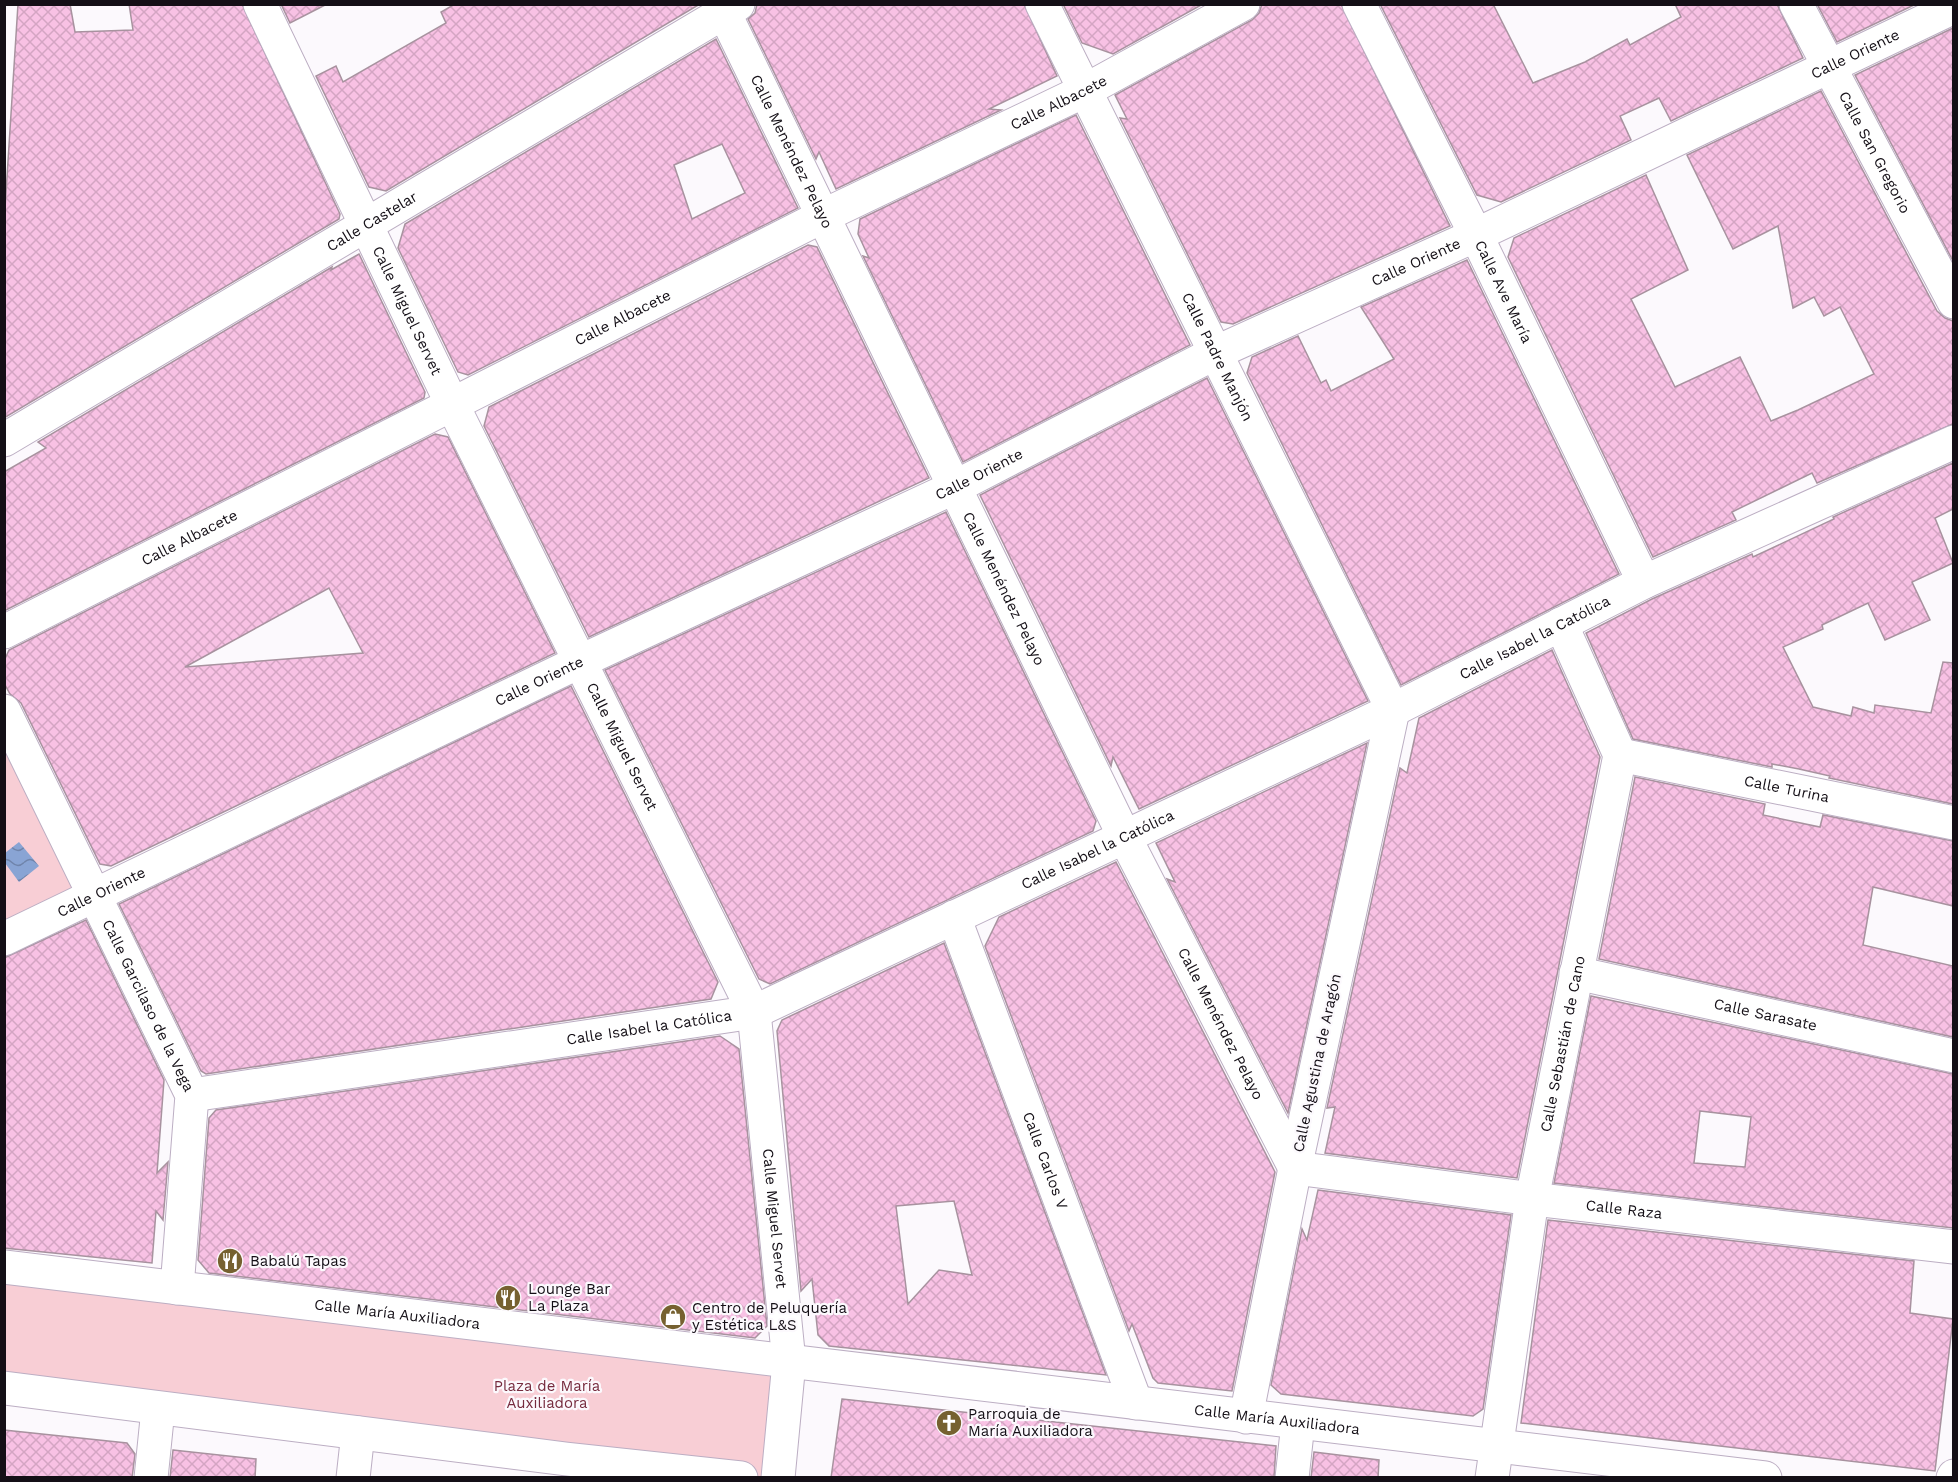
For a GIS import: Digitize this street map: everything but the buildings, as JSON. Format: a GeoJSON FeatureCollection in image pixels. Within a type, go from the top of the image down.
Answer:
{"type":"FeatureCollection","features":[{"type":"Feature","properties":{"kind":"street","name":"Calle Miguel Servet"},"geometry":{"type":"LineString","coordinates":[[260,4],[452,404],[754,1012],[789,1362]]}},
{"type":"Feature","properties":{"kind":"street","name":"Calle Padre Manjón"},"geometry":{"type":"LineString","coordinates":[[1042,4],[1393,710]]}},
{"type":"Feature","properties":{"kind":"street","name":"Calle Albacete"},"geometry":{"type":"LineString","coordinates":[[4,632],[823,216],[1086,90],[1243,4]]}},
{"type":"Feature","properties":{"kind":"street","name":"Calle Ave María"},"geometry":{"type":"LineString","coordinates":[[1359,4],[1476,235],[1644,582]]}},
{"type":"Feature","properties":{"kind":"street","name":"Calle San Gregorio"},"geometry":{"type":"LineString","coordinates":[[1796,4],[1953,302]]}},
{"type":"Feature","properties":{"kind":"street","name":"Calle Castelar"},"geometry":{"type":"LineString","coordinates":[[4,440],[728,7]]}},
{"type":"Feature","properties":{"kind":"street","name":"Calle Menéndez Pelayo"},"geometry":{"type":"LineString","coordinates":[[728,7],[823,216],[1125,838],[1295,1168]]}},
{"type":"Feature","properties":{"kind":"street","name":"Calle Oriente"},"geometry":{"type":"LineString","coordinates":[[4,939],[579,662],[955,487],[1215,353],[1476,235],[1953,7]]}},
{"type":"Feature","properties":{"kind":"street","name":"Calle Isabel la Católica"},"geometry":{"type":"LineString","coordinates":[[192,1095],[754,1012],[1393,710],[1644,582],[1953,442]]}},
{"type":"Feature","properties":{"kind":"street"},"geometry":{"type":"LineString","coordinates":[[1561,624],[1620,755]]}},
{"type":"Feature","properties":{"kind":"street","name":"Calle Agustina de Aragón"},"geometry":{"type":"LineString","coordinates":[[1246,1417],[1295,1168],[1393,710]]}},
{"type":"Feature","properties":{"kind":"street","name":"Calle Garcilaso de la Vega"},"geometry":{"type":"LineString","coordinates":[[4,711],[192,1095],[177,1288]]}},
{"type":"Feature","properties":{"kind":"street","name":"Calle Turina"},"geometry":{"type":"LineString","coordinates":[[1620,755],[1953,823]]}},
{"type":"Feature","properties":{"kind":"street","name":"Calle Sebastián de Cano"},"geometry":{"type":"LineString","coordinates":[[1494,1462],[1532,1199],[1620,755]]}},
{"type":"Feature","properties":{"kind":"street","name":"Calle Carlos V"},"geometry":{"type":"LineString","coordinates":[[954,916],[1136,1403]]}},
{"type":"Feature","properties":{"kind":"street","name":"Calle Sarasate"},"geometry":{"type":"LineString","coordinates":[[1576,973],[1953,1056]]}},
{"type":"Feature","properties":{"kind":"street","name":"Calle Raza"},"geometry":{"type":"LineString","coordinates":[[1295,1168],[1532,1199],[1953,1247]]}},
{"type":"Feature","properties":{"kind":"street","name":"Calle María Auxiliadora"},"geometry":{"type":"LineString","coordinates":[[4,1268],[1298,1423],[1494,1462],[1765,1478]]}},
{"type":"Feature","properties":{"kind":"street"},"geometry":{"type":"LineString","coordinates":[[778,1478],[789,1362]]}},
{"type":"Feature","properties":{"kind":"street"},"geometry":{"type":"LineString","coordinates":[[4,1388],[358,1433],[565,1468],[741,1478]]}},
{"type":"Feature","properties":{"kind":"street"},"geometry":{"type":"LineString","coordinates":[[151,1478],[159,1409]]}},
{"type":"Feature","properties":{"kind":"street"},"geometry":{"type":"LineString","coordinates":[[1292,1478],[1298,1423]]}},
{"type":"Feature","properties":{"kind":"street"},"geometry":{"type":"LineString","coordinates":[[353,1478],[358,1433]]}},
{"type":"Feature","properties":{"kind":"green space"},"geometry":{"type":"Polygon","coordinates":[[[4,711],[95,894],[4,939],[4,711]]]}},
{"type":"Feature","properties":{"kind":"green space","name":"Plaza de María Auxiliadora"},"geometry":{"type":"Polygon","coordinates":[[[5,1267],[789,1362],[778,1478],[742,1477],[5,1388],[5,1267]]]}},
{"type":"Feature","properties":{"kind":"water"},"geometry":{"type":"Polygon","coordinates":[[[19,842],[39,866],[19,882],[5,863],[5,853],[19,842]]]}},
{"type":"Feature","properties":{"kind":"place","name":"Babalú Tapas"},"geometry":{"type":"Point","coordinates":[230,1261]}},
{"type":"Feature","properties":{"kind":"place","name":"Lounge Bar La Plaza"},"geometry":{"type":"Point","coordinates":[508,1298]}},
{"type":"Feature","properties":{"kind":"place","name":"Centro de Peluquería y Estética L&S"},"geometry":{"type":"Point","coordinates":[673,1317]}},
{"type":"Feature","properties":{"kind":"place","name":"Parroquia de María Auxiliadora"},"geometry":{"type":"Point","coordinates":[949,1423]}}]}
